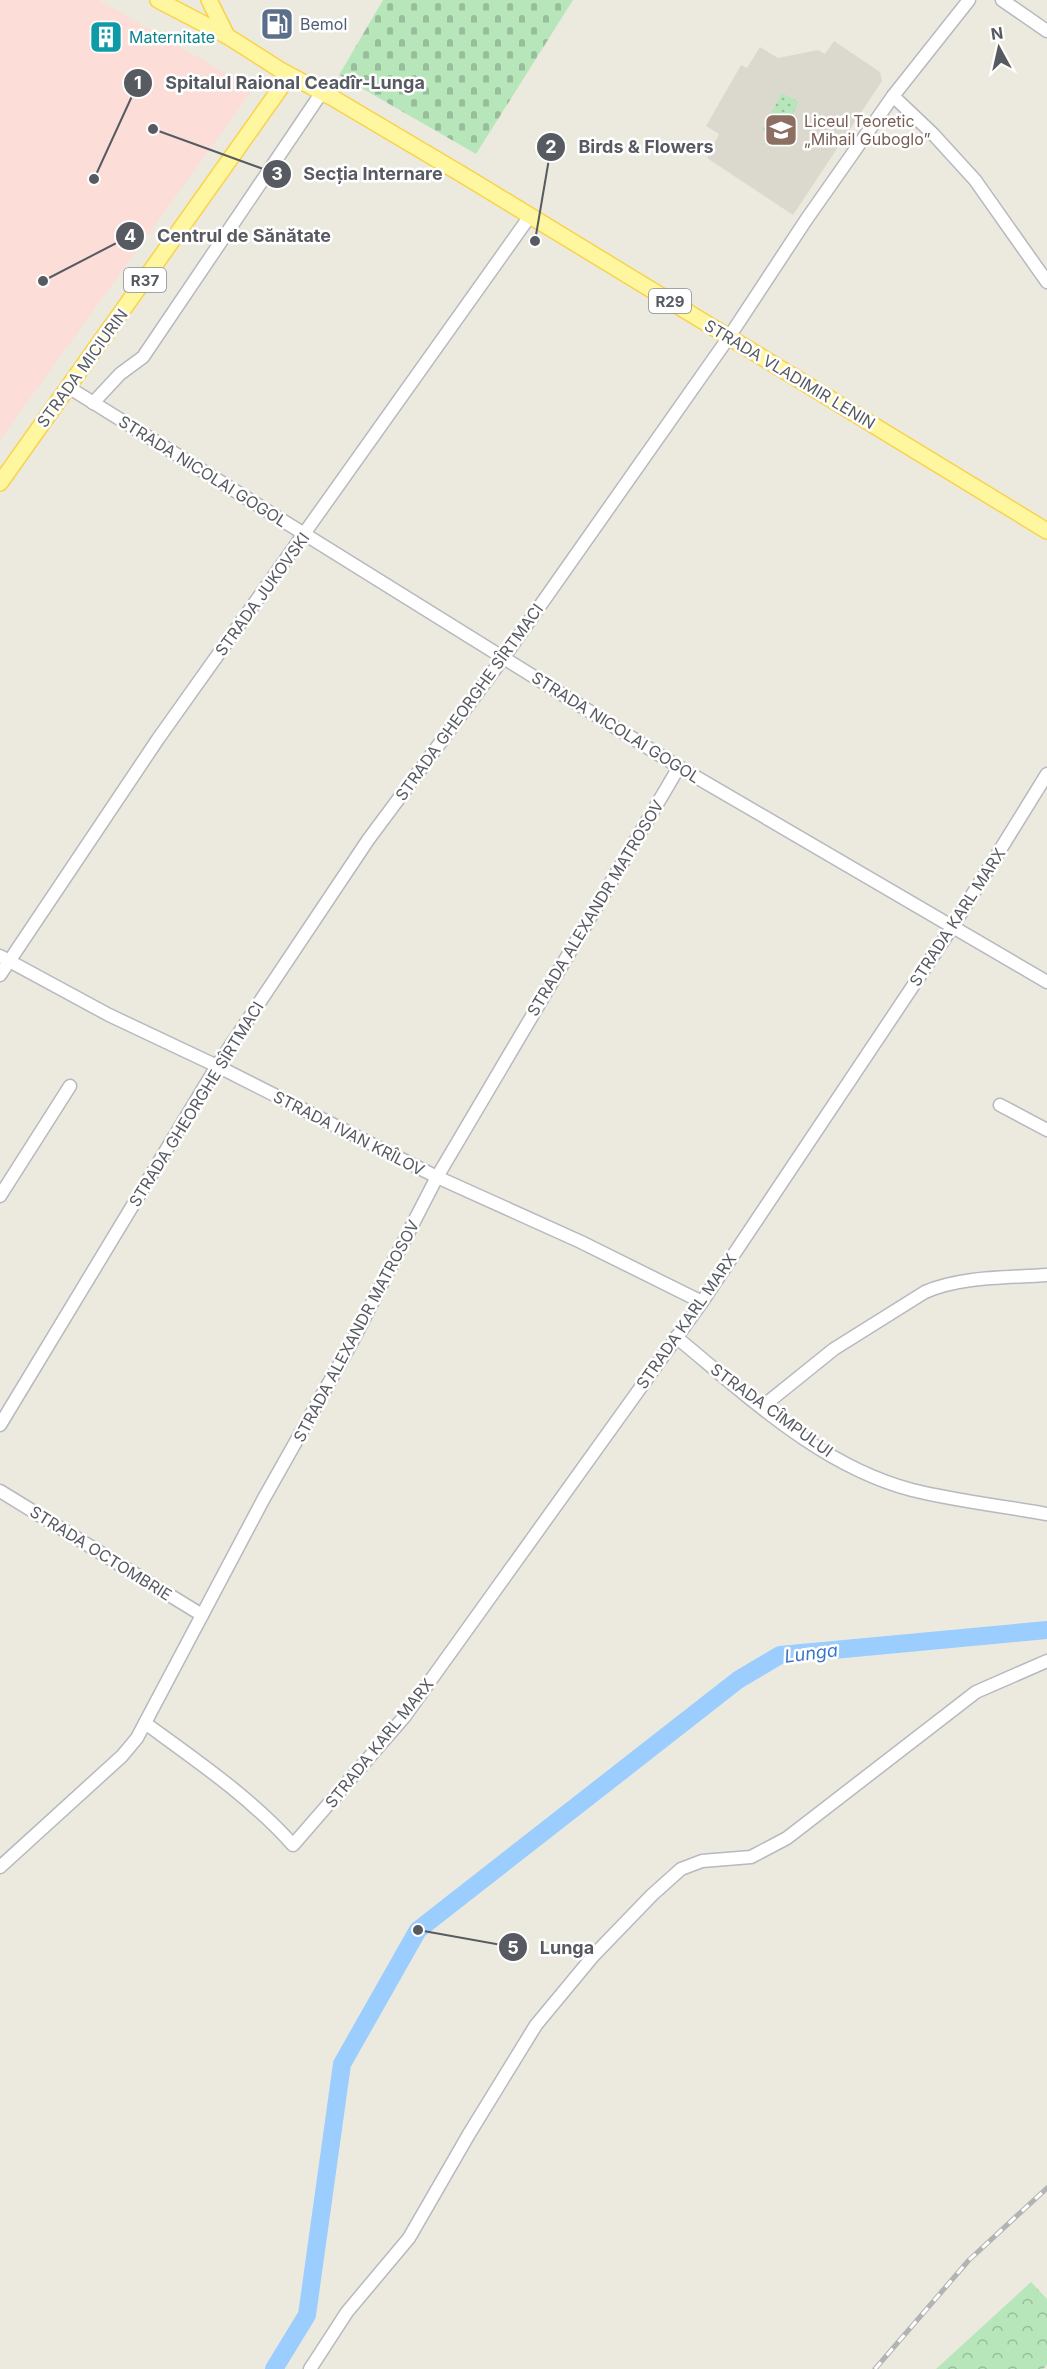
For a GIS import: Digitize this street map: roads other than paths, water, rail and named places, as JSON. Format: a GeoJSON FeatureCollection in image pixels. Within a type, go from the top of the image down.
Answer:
{"type":"FeatureCollection","features":[{"type":"Feature","properties":{"kind":"main road","name":"STRADA VLADIMIR LENIN"},"geometry":{"type":"LineString","coordinates":[[158,0],[226,36],[289,76],[322,92],[530,216],[1047,531]]}},
{"type":"Feature","properties":{"kind":"main road"},"geometry":{"type":"LineString","coordinates":[[209,0],[226,36]]}},
{"type":"Feature","properties":{"kind":"main road","name":"STRADA MICIURIN"},"geometry":{"type":"LineString","coordinates":[[0,483],[289,76]]}},
{"type":"Feature","properties":{"kind":"street","name":"STRADA GHEORGHE SÎRTMACI"},"geometry":{"type":"LineString","coordinates":[[0,1425],[217,1066],[368,840],[504,657],[729,337],[806,220],[893,96],[969,0]]}},
{"type":"Feature","properties":{"kind":"street"},"geometry":{"type":"LineString","coordinates":[[1002,0],[1047,31]]}},
{"type":"Feature","properties":{"kind":"street"},"geometry":{"type":"LineString","coordinates":[[93,403],[120,374],[143,357],[322,92]]}},
{"type":"Feature","properties":{"kind":"street"},"geometry":{"type":"LineString","coordinates":[[893,96],[933,134],[975,180],[1047,282]]}},
{"type":"Feature","properties":{"kind":"street","name":"STRADA JUKOVSKI"},"geometry":{"type":"LineString","coordinates":[[0,975],[5,958],[530,216]]}},
{"type":"Feature","properties":{"kind":"street","name":"STRADA NICOLAI GOGOL"},"geometry":{"type":"LineString","coordinates":[[69,387],[679,767],[1047,982]]}},
{"type":"Feature","properties":{"kind":"street","name":"STRADA ALEXANDR MATROSOV"},"geometry":{"type":"LineString","coordinates":[[0,1867],[122,1756],[136,1738],[201,1615],[352,1342],[436,1177],[679,767]]}},
{"type":"Feature","properties":{"kind":"street","name":"STRADA KARL MARX"},"geometry":{"type":"LineString","coordinates":[[145,1723],[238,1792],[272,1822],[293,1845],[405,1716],[702,1302],[953,926],[1047,774]]}},
{"type":"Feature","properties":{"kind":"street","name":"STRADA IVAN KRÎLOV"},"geometry":{"type":"LineString","coordinates":[[5,958],[109,1015],[217,1066],[436,1177],[581,1242],[702,1302]]}},
{"type":"Feature","properties":{"kind":"street"},"geometry":{"type":"LineString","coordinates":[[0,1196],[70,1086]]}},
{"type":"Feature","properties":{"kind":"street"},"geometry":{"type":"LineString","coordinates":[[1000,1105],[1047,1130]]}},
{"type":"Feature","properties":{"kind":"street"},"geometry":{"type":"LineString","coordinates":[[762,1407],[834,1349],[925,1292],[939,1286],[957,1283],[1047,1275]]}},
{"type":"Feature","properties":{"kind":"street","name":"STRADA CÎMPULUI"},"geometry":{"type":"LineString","coordinates":[[676,1337],[762,1407],[817,1447],[870,1474],[912,1490],[1047,1514]]}},
{"type":"Feature","properties":{"kind":"street","name":"STRADA OCTOMBRIE"},"geometry":{"type":"LineString","coordinates":[[0,1491],[201,1615]]}},
{"type":"Feature","properties":{"kind":"street"},"geometry":{"type":"LineString","coordinates":[[310,2369],[347,2312],[409,2238],[536,2025],[594,1955],[652,1895],[681,1869],[702,1861],[752,1857],[787,1838],[976,1692],[1047,1661]]}},
{"type":"Feature","properties":{"kind":"waterway","name":"Lunga"},"geometry":{"type":"LineString","coordinates":[[274,2369],[307,2315],[342,2064],[418,1930],[738,1680],[780,1655],[1047,1630]]}},
{"type":"Feature","properties":{"kind":"railway"},"geometry":{"type":"LineString","coordinates":[[875,2369],[969,2260],[1047,2188]]}},
{"type":"Feature","properties":{"kind":"place","name":"Bemol"},"geometry":{"type":"Point","coordinates":[277,24]}},
{"type":"Feature","properties":{"kind":"place","name":"Maternitate"},"geometry":{"type":"Point","coordinates":[106,37]}},
{"type":"Feature","properties":{"kind":"place","name":"Secția Internare"},"geometry":{"type":"Point","coordinates":[153,129]}},
{"type":"Feature","properties":{"kind":"place","name":"Liceul Teoretic „Mihail Guboglo”"},"geometry":{"type":"Point","coordinates":[781,130]}},
{"type":"Feature","properties":{"kind":"place","name":"Spitalul Raional Ceadîr-Lunga"},"geometry":{"type":"Point","coordinates":[94,179]}},
{"type":"Feature","properties":{"kind":"place","name":"Birds & Flowers"},"geometry":{"type":"Point","coordinates":[535,241]}},
{"type":"Feature","properties":{"kind":"place","name":"Centrul de Sănătate"},"geometry":{"type":"Point","coordinates":[43,281]}},
{"type":"Feature","properties":{"kind":"place","name":"Lunga"},"geometry":{"type":"Point","coordinates":[418,1930]}}]}
